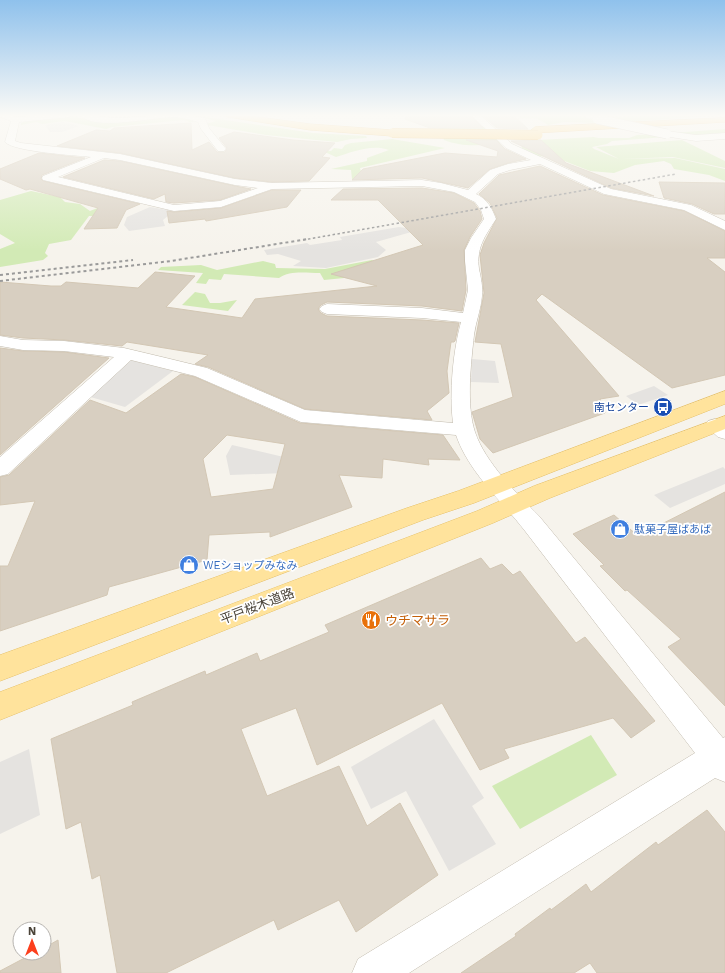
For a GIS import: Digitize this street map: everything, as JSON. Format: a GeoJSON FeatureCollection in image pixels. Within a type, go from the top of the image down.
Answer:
{"type":"FeatureCollection","features":[{"type":"Feature","properties":{"kind":"main road"},"geometry":{"type":"LineString","coordinates":[[506,494],[725,397]]}},
{"type":"Feature","properties":{"kind":"main road"},"geometry":{"type":"LineString","coordinates":[[0,668],[415,514],[466,497],[542,492],[722,427]]}},
{"type":"Feature","properties":{"kind":"main road","name":"平戸桜木道路"},"geometry":{"type":"LineString","coordinates":[[0,706],[485,517],[506,494]]}},
{"type":"Feature","properties":{"kind":"street"},"geometry":{"type":"LineString","coordinates":[[89,160],[47,178],[174,208],[221,204],[272,186]]}},
{"type":"Feature","properties":{"kind":"street"},"geometry":{"type":"LineString","coordinates":[[136,160],[235,182],[272,186],[382,182],[422,183],[441,186],[469,195],[479,200],[487,210],[490,219],[476,240],[471,251],[475,294],[466,333],[464,357],[463,419],[465,430],[474,449],[506,494],[531,522],[723,759],[372,973]]}},
{"type":"Feature","properties":{"kind":"street"},"geometry":{"type":"LineString","coordinates":[[469,195],[494,172],[541,161],[608,192],[687,208],[725,226]]}},
{"type":"Feature","properties":{"kind":"street"},"geometry":{"type":"LineString","coordinates":[[707,217],[725,219]]}},
{"type":"Feature","properties":{"kind":"street"},"geometry":{"type":"LineString","coordinates":[[327,309],[422,313],[470,318]]}},
{"type":"Feature","properties":{"kind":"street"},"geometry":{"type":"LineString","coordinates":[[0,341],[22,345],[64,346],[126,354],[201,372],[301,416],[465,430]]}},
{"type":"Feature","properties":{"kind":"street"},"geometry":{"type":"LineString","coordinates":[[0,469],[126,354]]}},
{"type":"Feature","properties":{"kind":"green space"},"geometry":{"type":"Polygon","coordinates":[[[392,160],[360,168],[363,179],[352,179],[351,170],[331,169],[367,161],[392,160]]]}},
{"type":"Feature","properties":{"kind":"green space"},"geometry":{"type":"Polygon","coordinates":[[[563,160],[686,160],[725,169],[725,181],[709,175],[674,169],[671,164],[664,161],[635,165],[614,173],[590,171],[563,160]]]}},
{"type":"Feature","properties":{"kind":"green space"},"geometry":{"type":"Polygon","coordinates":[[[689,160],[724,160],[725,168],[689,160]]]}},
{"type":"Feature","properties":{"kind":"green space"},"geometry":{"type":"Polygon","coordinates":[[[31,191],[60,197],[65,202],[80,204],[90,211],[100,207],[95,216],[89,216],[71,240],[49,244],[45,253],[48,256],[43,260],[0,267],[0,249],[15,243],[0,234],[0,200],[31,191]]]}},
{"type":"Feature","properties":{"kind":"green space"},"geometry":{"type":"Polygon","coordinates":[[[372,260],[384,269],[388,280],[344,278],[324,280],[320,273],[304,272],[283,275],[279,278],[224,274],[221,280],[209,279],[206,284],[196,283],[203,273],[158,270],[161,267],[201,265],[217,270],[263,261],[275,264],[276,268],[325,269],[372,260]]]}},
{"type":"Feature","properties":{"kind":"green space"},"geometry":{"type":"Polygon","coordinates":[[[195,292],[205,294],[210,303],[237,300],[228,311],[182,305],[195,292]]]}},
{"type":"Feature","properties":{"kind":"green space"},"geometry":{"type":"Polygon","coordinates":[[[591,735],[617,775],[520,829],[492,786],[591,735]]]}},
{"type":"Feature","properties":{"kind":"shaded area"},"geometry":{"type":"Polygon","coordinates":[[[150,207],[174,211],[163,220],[165,226],[129,231],[124,225],[127,217],[150,207]]]}},
{"type":"Feature","properties":{"kind":"shaded area"},"geometry":{"type":"Polygon","coordinates":[[[425,225],[422,229],[376,242],[386,250],[378,257],[326,268],[293,266],[301,261],[278,254],[267,255],[264,250],[307,243],[310,245],[342,240],[340,237],[399,227],[406,228],[425,225]]]}},
{"type":"Feature","properties":{"kind":"shaded area"},"geometry":{"type":"Polygon","coordinates":[[[472,359],[495,361],[499,383],[471,382],[472,359]]]}},
{"type":"Feature","properties":{"kind":"shaded area"},"geometry":{"type":"Polygon","coordinates":[[[130,360],[173,371],[125,407],[87,396],[130,360]]]}},
{"type":"Feature","properties":{"kind":"shaded area"},"geometry":{"type":"Polygon","coordinates":[[[654,386],[668,395],[638,405],[626,396],[654,386]]]}},
{"type":"Feature","properties":{"kind":"shaded area"},"geometry":{"type":"Polygon","coordinates":[[[232,445],[288,458],[285,473],[230,475],[226,456],[232,445]]]}},
{"type":"Feature","properties":{"kind":"shaded area"},"geometry":{"type":"Polygon","coordinates":[[[723,467],[725,469],[725,484],[670,508],[654,495],[723,467]]]}},
{"type":"Feature","properties":{"kind":"shaded area"},"geometry":{"type":"Polygon","coordinates":[[[434,719],[484,798],[472,806],[496,844],[449,871],[406,791],[371,809],[351,767],[434,719]]]}},
{"type":"Feature","properties":{"kind":"shaded area"},"geometry":{"type":"Polygon","coordinates":[[[29,749],[40,815],[0,834],[0,762],[29,749]]]}},
{"type":"Feature","properties":{"kind":"building"},"geometry":{"type":"Polygon","coordinates":[[[21,160],[79,160],[42,175],[41,179],[43,181],[140,204],[126,210],[117,228],[84,229],[98,208],[30,189],[26,190],[0,179],[0,169],[21,160]]]}},
{"type":"Feature","properties":{"kind":"building"},"geometry":{"type":"Polygon","coordinates":[[[103,160],[120,161],[251,189],[220,200],[174,203],[166,202],[165,194],[154,199],[63,177],[103,160]]]}},
{"type":"Feature","properties":{"kind":"building"},"geometry":{"type":"Polygon","coordinates":[[[154,160],[328,160],[309,181],[272,182],[235,178],[154,160]]]}},
{"type":"Feature","properties":{"kind":"building"},"geometry":{"type":"Polygon","coordinates":[[[407,160],[520,160],[490,169],[468,188],[422,178],[352,180],[363,169],[407,160]]]}},
{"type":"Feature","properties":{"kind":"building"},"geometry":{"type":"Polygon","coordinates":[[[552,160],[563,160],[566,163],[654,196],[611,188],[552,160]]]}},
{"type":"Feature","properties":{"kind":"building"},"geometry":{"type":"Polygon","coordinates":[[[540,166],[603,195],[684,211],[725,231],[725,258],[707,258],[725,272],[725,375],[672,388],[542,294],[536,300],[619,396],[600,399],[605,413],[493,453],[480,439],[472,412],[513,397],[501,344],[475,342],[484,293],[480,255],[484,243],[497,218],[490,203],[479,194],[499,175],[540,166]]]}},
{"type":"Feature","properties":{"kind":"building"},"geometry":{"type":"Polygon","coordinates":[[[659,182],[725,183],[725,214],[714,214],[692,204],[664,198],[659,182]]]}},
{"type":"Feature","properties":{"kind":"building"},"geometry":{"type":"Polygon","coordinates":[[[422,188],[454,193],[474,203],[480,211],[482,219],[470,237],[464,250],[466,290],[462,311],[422,306],[327,302],[321,305],[318,309],[321,313],[327,316],[459,323],[455,341],[451,342],[447,371],[449,393],[427,411],[432,420],[305,409],[208,367],[195,364],[208,355],[127,342],[122,346],[0,335],[0,282],[61,286],[66,282],[138,288],[155,272],[195,276],[166,307],[242,318],[255,299],[377,286],[331,274],[423,245],[378,200],[331,200],[343,189],[422,188]]]}},
{"type":"Feature","properties":{"kind":"building"},"geometry":{"type":"Polygon","coordinates":[[[272,190],[301,190],[287,207],[206,221],[205,219],[169,223],[167,211],[174,212],[221,208],[272,190]]]}},
{"type":"Feature","properties":{"kind":"building"},"geometry":{"type":"Polygon","coordinates":[[[0,348],[23,351],[64,352],[109,358],[0,455],[0,348]]]}},
{"type":"Feature","properties":{"kind":"building"},"geometry":{"type":"Polygon","coordinates":[[[181,374],[195,377],[300,423],[443,435],[460,460],[428,459],[429,465],[383,459],[382,478],[339,475],[352,507],[270,537],[270,532],[209,535],[207,560],[109,587],[107,595],[0,631],[0,566],[8,566],[35,501],[0,505],[0,477],[9,475],[90,400],[126,413],[181,374]],[[227,435],[203,459],[211,497],[273,489],[285,444],[227,435]]]}},
{"type":"Feature","properties":{"kind":"building"},"geometry":{"type":"Polygon","coordinates":[[[725,492],[725,706],[668,647],[681,639],[627,590],[625,591],[600,566],[604,565],[573,534],[614,515],[638,536],[725,492]]]}},
{"type":"Feature","properties":{"kind":"building"},"geometry":{"type":"Polygon","coordinates":[[[481,558],[490,569],[502,564],[513,575],[520,571],[576,643],[585,637],[655,721],[631,738],[613,718],[504,749],[509,758],[480,770],[442,703],[317,765],[296,708],[241,729],[267,796],[339,766],[367,826],[400,803],[438,875],[356,932],[339,900],[278,930],[274,920],[166,973],[117,973],[100,875],[92,879],[81,822],[66,829],[51,739],[133,705],[132,702],[205,671],[206,675],[257,653],[260,661],[329,632],[325,625],[481,558]]]}},
{"type":"Feature","properties":{"kind":"building"},"geometry":{"type":"Polygon","coordinates":[[[707,810],[725,832],[725,973],[597,973],[590,963],[574,973],[461,973],[516,936],[515,934],[550,908],[551,910],[586,884],[591,892],[656,842],[658,845],[707,810]]]}},
{"type":"Feature","properties":{"kind":"building"},"geometry":{"type":"Polygon","coordinates":[[[58,940],[61,973],[0,973],[0,971],[19,961],[52,961],[52,943],[58,940]]]}},
{"type":"Feature","properties":{"kind":"railway"},"geometry":{"type":"LineString","coordinates":[[303,240],[676,174]]}},
{"type":"Feature","properties":{"kind":"railway"},"geometry":{"type":"LineString","coordinates":[[0,281],[171,261],[308,239]]}},
{"type":"Feature","properties":{"kind":"railway"},"geometry":{"type":"LineString","coordinates":[[0,275],[133,260]]}},
{"type":"Feature","properties":{"kind":"place","name":"南センター"},"geometry":{"type":"Point","coordinates":[663,407]}},
{"type":"Feature","properties":{"kind":"place","name":"駄菓子屋ばあば"},"geometry":{"type":"Point","coordinates":[620,529]}},
{"type":"Feature","properties":{"kind":"place","name":"WEショップみなみ"},"geometry":{"type":"Point","coordinates":[189,565]}},
{"type":"Feature","properties":{"kind":"place","name":"ウチマサラ"},"geometry":{"type":"Point","coordinates":[371,620]}}]}
